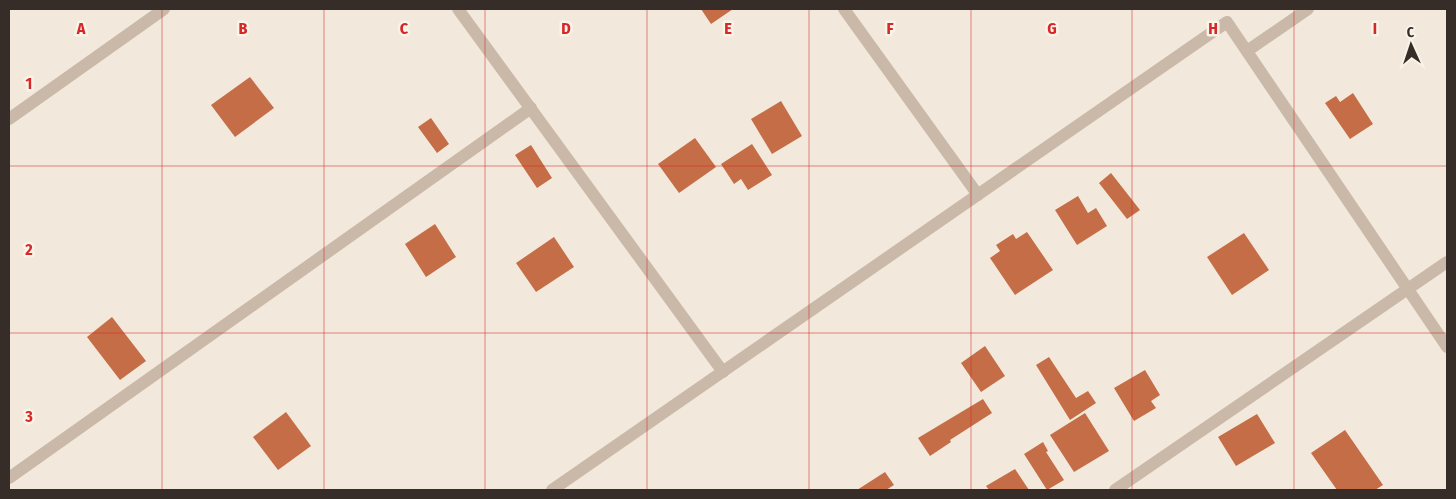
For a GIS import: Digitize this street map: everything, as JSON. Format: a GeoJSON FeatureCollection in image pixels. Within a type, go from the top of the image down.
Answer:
{"type":"FeatureCollection","features":[{"type":"Feature","properties":{"kind":"street"},"geometry":{"type":"LineString","coordinates":[[9,119],[164,9]]}},
{"type":"Feature","properties":{"kind":"street"},"geometry":{"type":"LineString","coordinates":[[458,9],[724,372]]}},
{"type":"Feature","properties":{"kind":"street"},"geometry":{"type":"LineString","coordinates":[[844,9],[978,195]]}},
{"type":"Feature","properties":{"kind":"street"},"geometry":{"type":"LineString","coordinates":[[1247,51],[1308,9]]}},
{"type":"Feature","properties":{"kind":"street"},"geometry":{"type":"LineString","coordinates":[[552,490],[1228,22],[1447,346]]}},
{"type":"Feature","properties":{"kind":"street"},"geometry":{"type":"LineString","coordinates":[[9,478],[531,108]]}},
{"type":"Feature","properties":{"kind":"street"},"geometry":{"type":"LineString","coordinates":[[1114,490],[1447,262]]}},
{"type":"Feature","properties":{"kind":"building"},"geometry":{"type":"Polygon","coordinates":[[[701,9],[733,9],[711,24],[701,9]]]}},
{"type":"Feature","properties":{"kind":"building"},"geometry":{"type":"Polygon","coordinates":[[[250,77],[274,108],[235,137],[211,105],[250,77]]]}},
{"type":"Feature","properties":{"kind":"building"},"geometry":{"type":"Polygon","coordinates":[[[1353,93],[1373,124],[1350,139],[1325,103],[1336,96],[1340,102],[1353,93]]]}},
{"type":"Feature","properties":{"kind":"building"},"geometry":{"type":"Polygon","coordinates":[[[781,101],[802,136],[772,154],[751,119],[781,101]]]}},
{"type":"Feature","properties":{"kind":"building"},"geometry":{"type":"Polygon","coordinates":[[[431,118],[449,144],[437,153],[418,127],[431,118]]]}},
{"type":"Feature","properties":{"kind":"building"},"geometry":{"type":"Polygon","coordinates":[[[695,138],[716,167],[679,193],[658,164],[695,138]]]}},
{"type":"Feature","properties":{"kind":"building"},"geometry":{"type":"Polygon","coordinates":[[[752,144],[772,175],[748,190],[741,179],[734,184],[721,164],[752,144]]]}},
{"type":"Feature","properties":{"kind":"building"},"geometry":{"type":"Polygon","coordinates":[[[531,145],[552,178],[537,188],[515,155],[531,145]]]}},
{"type":"Feature","properties":{"kind":"building"},"geometry":{"type":"Polygon","coordinates":[[[1111,173],[1140,210],[1127,219],[1099,183],[1111,173]]]}},
{"type":"Feature","properties":{"kind":"building"},"geometry":{"type":"Polygon","coordinates":[[[1078,196],[1088,213],[1096,208],[1107,226],[1077,245],[1055,210],[1078,196]]]}},
{"type":"Feature","properties":{"kind":"building"},"geometry":{"type":"Polygon","coordinates":[[[435,224],[456,257],[426,277],[405,244],[435,224]]]}},
{"type":"Feature","properties":{"kind":"building"},"geometry":{"type":"Polygon","coordinates":[[[1027,232],[1053,270],[1015,295],[990,258],[1000,251],[996,245],[1013,234],[1016,239],[1027,232]]]}},
{"type":"Feature","properties":{"kind":"building"},"geometry":{"type":"Polygon","coordinates":[[[1244,233],[1269,270],[1232,295],[1207,257],[1244,233]]]}},
{"type":"Feature","properties":{"kind":"building"},"geometry":{"type":"Polygon","coordinates":[[[554,237],[574,267],[536,292],[516,263],[554,237]]]}},
{"type":"Feature","properties":{"kind":"building"},"geometry":{"type":"Polygon","coordinates":[[[112,317],[146,361],[120,380],[87,337],[112,317]]]}},
{"type":"Feature","properties":{"kind":"building"},"geometry":{"type":"Polygon","coordinates":[[[985,346],[1005,376],[981,392],[961,363],[985,346]]]}},
{"type":"Feature","properties":{"kind":"building"},"geometry":{"type":"Polygon","coordinates":[[[1049,357],[1076,398],[1088,391],[1096,403],[1070,420],[1036,365],[1049,357]]]}},
{"type":"Feature","properties":{"kind":"building"},"geometry":{"type":"Polygon","coordinates":[[[1145,370],[1160,395],[1151,401],[1156,408],[1134,421],[1114,388],[1145,370]]]}},
{"type":"Feature","properties":{"kind":"building"},"geometry":{"type":"Polygon","coordinates":[[[983,399],[992,413],[950,440],[951,442],[930,456],[918,438],[983,399]]]}},
{"type":"Feature","properties":{"kind":"building"},"geometry":{"type":"Polygon","coordinates":[[[286,412],[311,446],[278,470],[253,437],[286,412]]]}},
{"type":"Feature","properties":{"kind":"building"},"geometry":{"type":"Polygon","coordinates":[[[1085,413],[1109,451],[1074,472],[1050,435],[1085,413]]]}},
{"type":"Feature","properties":{"kind":"building"},"geometry":{"type":"Polygon","coordinates":[[[1257,414],[1275,443],[1236,466],[1218,437],[1257,414]]]}},
{"type":"Feature","properties":{"kind":"building"},"geometry":{"type":"Polygon","coordinates":[[[1345,430],[1383,485],[1375,490],[1337,490],[1311,453],[1345,430]]]}},
{"type":"Feature","properties":{"kind":"building"},"geometry":{"type":"Polygon","coordinates":[[[1043,442],[1048,451],[1046,452],[1064,480],[1047,490],[1024,454],[1043,442]]]}},
{"type":"Feature","properties":{"kind":"building"},"geometry":{"type":"Polygon","coordinates":[[[1015,469],[1029,490],[989,490],[986,486],[1015,469]]]}},
{"type":"Feature","properties":{"kind":"building"},"geometry":{"type":"Polygon","coordinates":[[[885,472],[894,485],[886,490],[857,490],[885,472]]]}}]}
